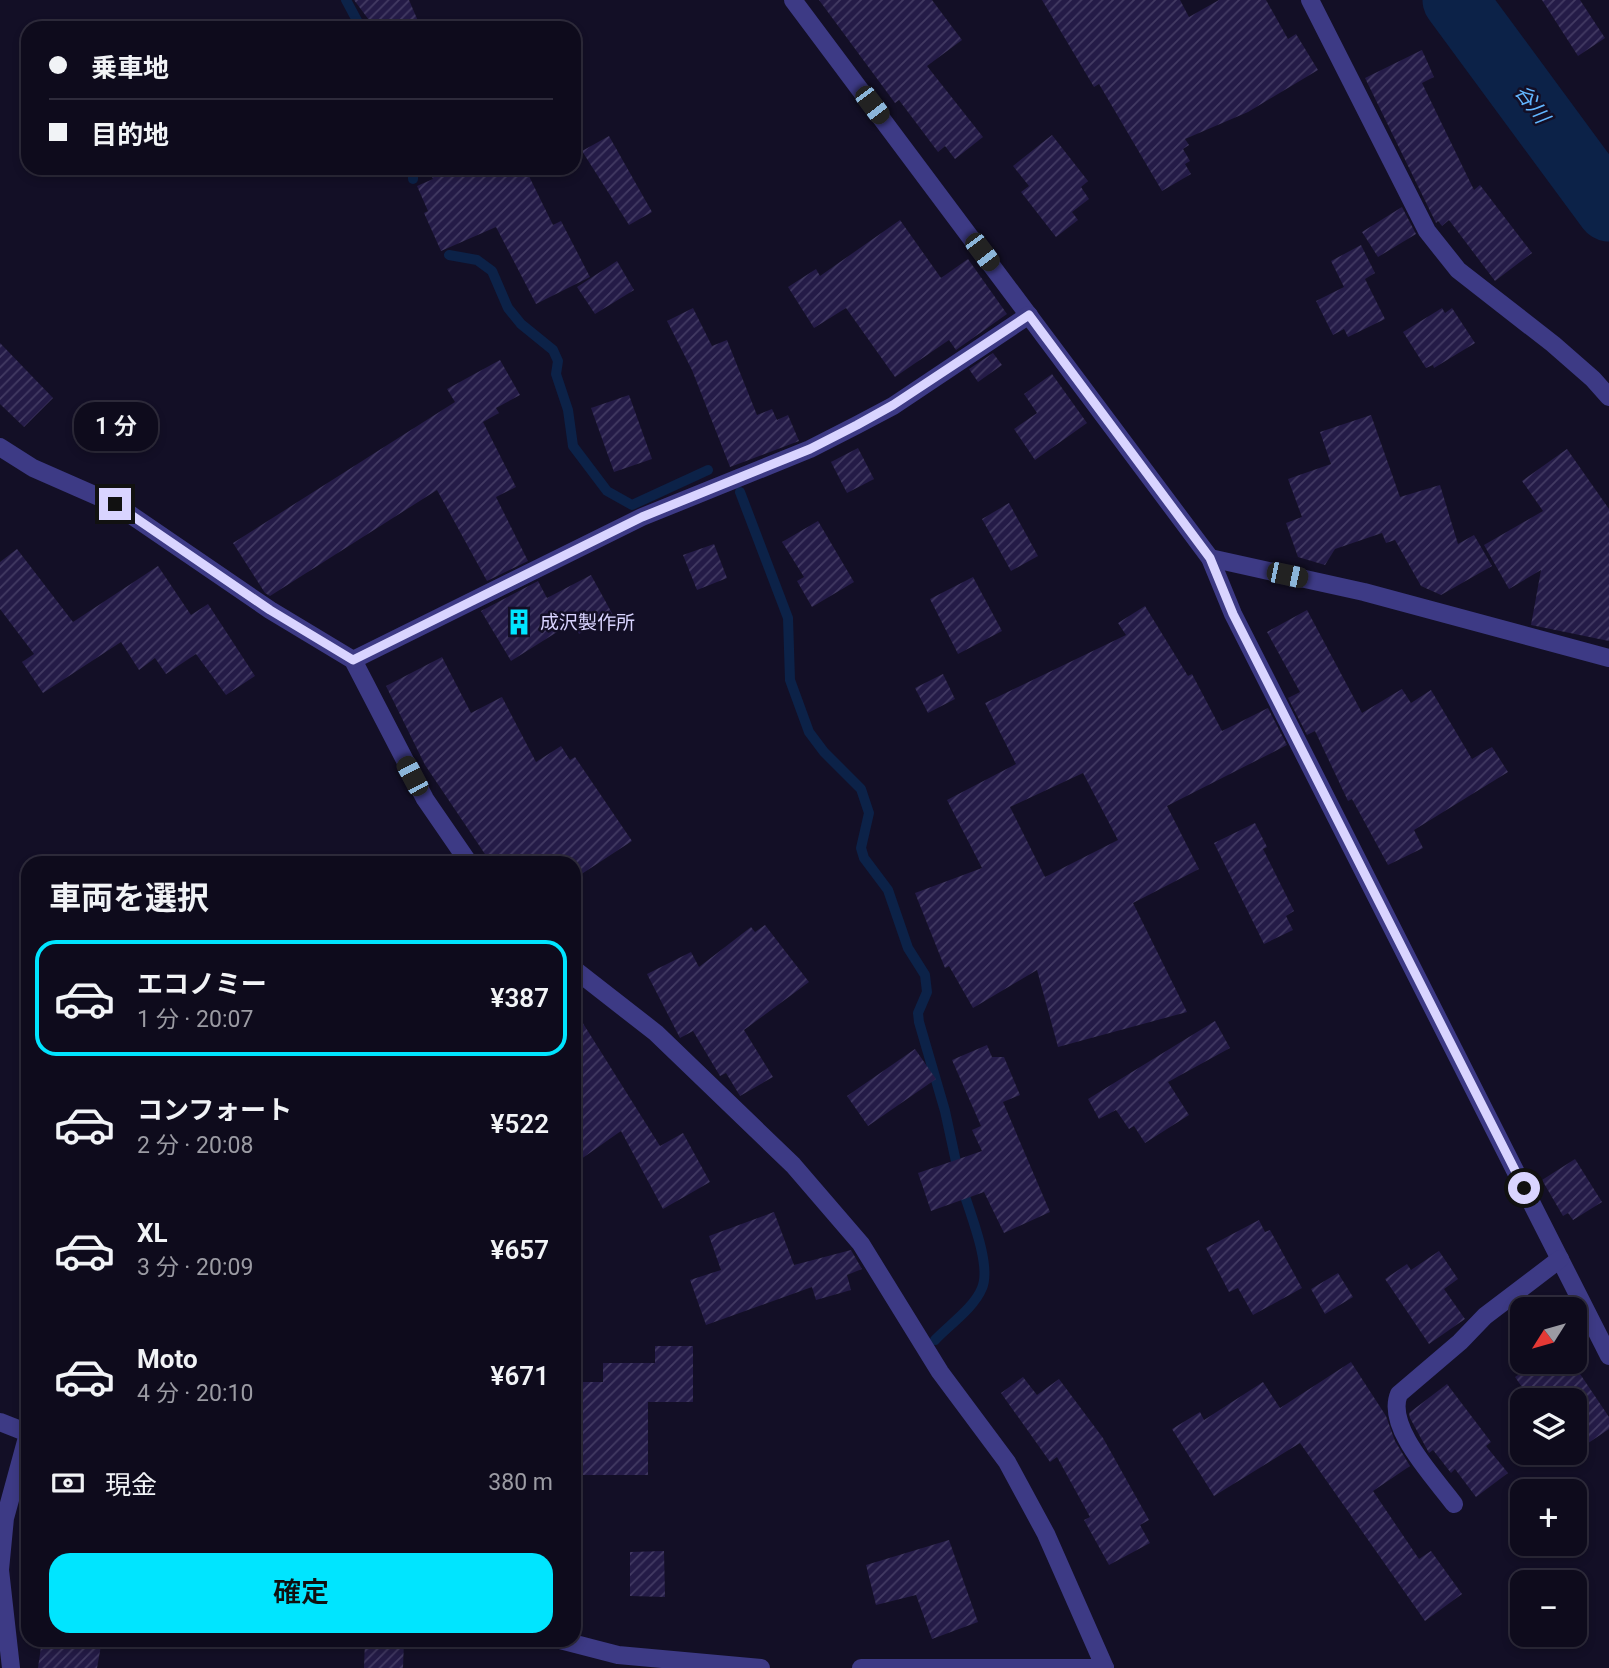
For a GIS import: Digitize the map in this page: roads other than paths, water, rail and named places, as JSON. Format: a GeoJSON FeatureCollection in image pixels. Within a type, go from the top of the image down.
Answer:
{"type":"FeatureCollection","features":[{"type":"Feature","properties":{"kind":"street"},"geometry":{"type":"LineString","coordinates":[[793,0],[1210,558],[1233,614],[1609,1356]]}},
{"type":"Feature","properties":{"kind":"street"},"geometry":{"type":"LineString","coordinates":[[1310,0],[1427,231],[1458,270],[1553,344],[1609,397]]}},
{"type":"Feature","properties":{"kind":"street"},"geometry":{"type":"LineString","coordinates":[[353,660],[642,517],[810,449],[893,405],[1029,315]]}},
{"type":"Feature","properties":{"kind":"street"},"geometry":{"type":"LineString","coordinates":[[0,447],[33,468],[115,504],[270,610],[353,660],[425,799],[464,856]]}},
{"type":"Feature","properties":{"kind":"street"},"geometry":{"type":"LineString","coordinates":[[1210,558],[1364,592],[1609,658]]}},
{"type":"Feature","properties":{"kind":"street"},"geometry":{"type":"LineString","coordinates":[[581,974],[656,1033],[793,1166],[861,1244],[940,1371],[1007,1462],[1046,1534],[1105,1668],[861,1668]]}},
{"type":"Feature","properties":{"kind":"street"},"geometry":{"type":"LineString","coordinates":[[1454,1504],[1404,1435],[1396,1409],[1399,1394],[1460,1342],[1485,1316],[1560,1259]]}},
{"type":"Feature","properties":{"kind":"street"},"geometry":{"type":"LineString","coordinates":[[0,1422],[21,1430]]}},
{"type":"Feature","properties":{"kind":"street"},"geometry":{"type":"LineString","coordinates":[[11,1668],[1,1570],[5,1518],[21,1459]]}},
{"type":"Feature","properties":{"kind":"street"},"geometry":{"type":"LineString","coordinates":[[581,1645],[618,1655],[761,1668]]}},
{"type":"Feature","properties":{"kind":"waterway"},"geometry":{"type":"LineString","coordinates":[[346,0],[357,21]]}},
{"type":"Feature","properties":{"kind":"waterway","name":"谷川"},"geometry":{"type":"LineString","coordinates":[[1455,0],[1609,209]]}},
{"type":"Feature","properties":{"kind":"waterway"},"geometry":{"type":"LineString","coordinates":[[449,255],[477,260],[492,271],[508,308],[521,324],[553,350],[558,361],[556,374],[568,410],[573,446],[607,491],[632,505],[708,470]]}},
{"type":"Feature","properties":{"kind":"waterway"},"geometry":{"type":"LineString","coordinates":[[740,492],[788,618],[790,680],[809,732],[824,752],[861,789],[869,813],[861,848],[864,858],[888,890],[908,948],[925,975],[927,992],[918,1013],[919,1022],[945,1111],[958,1171]]}},
{"type":"Feature","properties":{"kind":"waterway"},"geometry":{"type":"LineString","coordinates":[[935,1340],[973,1302],[982,1288],[984,1278],[982,1252],[962,1187]]}},
{"type":"Feature","properties":{"kind":"place","name":"成沢製作所"},"geometry":{"type":"Point","coordinates":[519,622]}}]}
